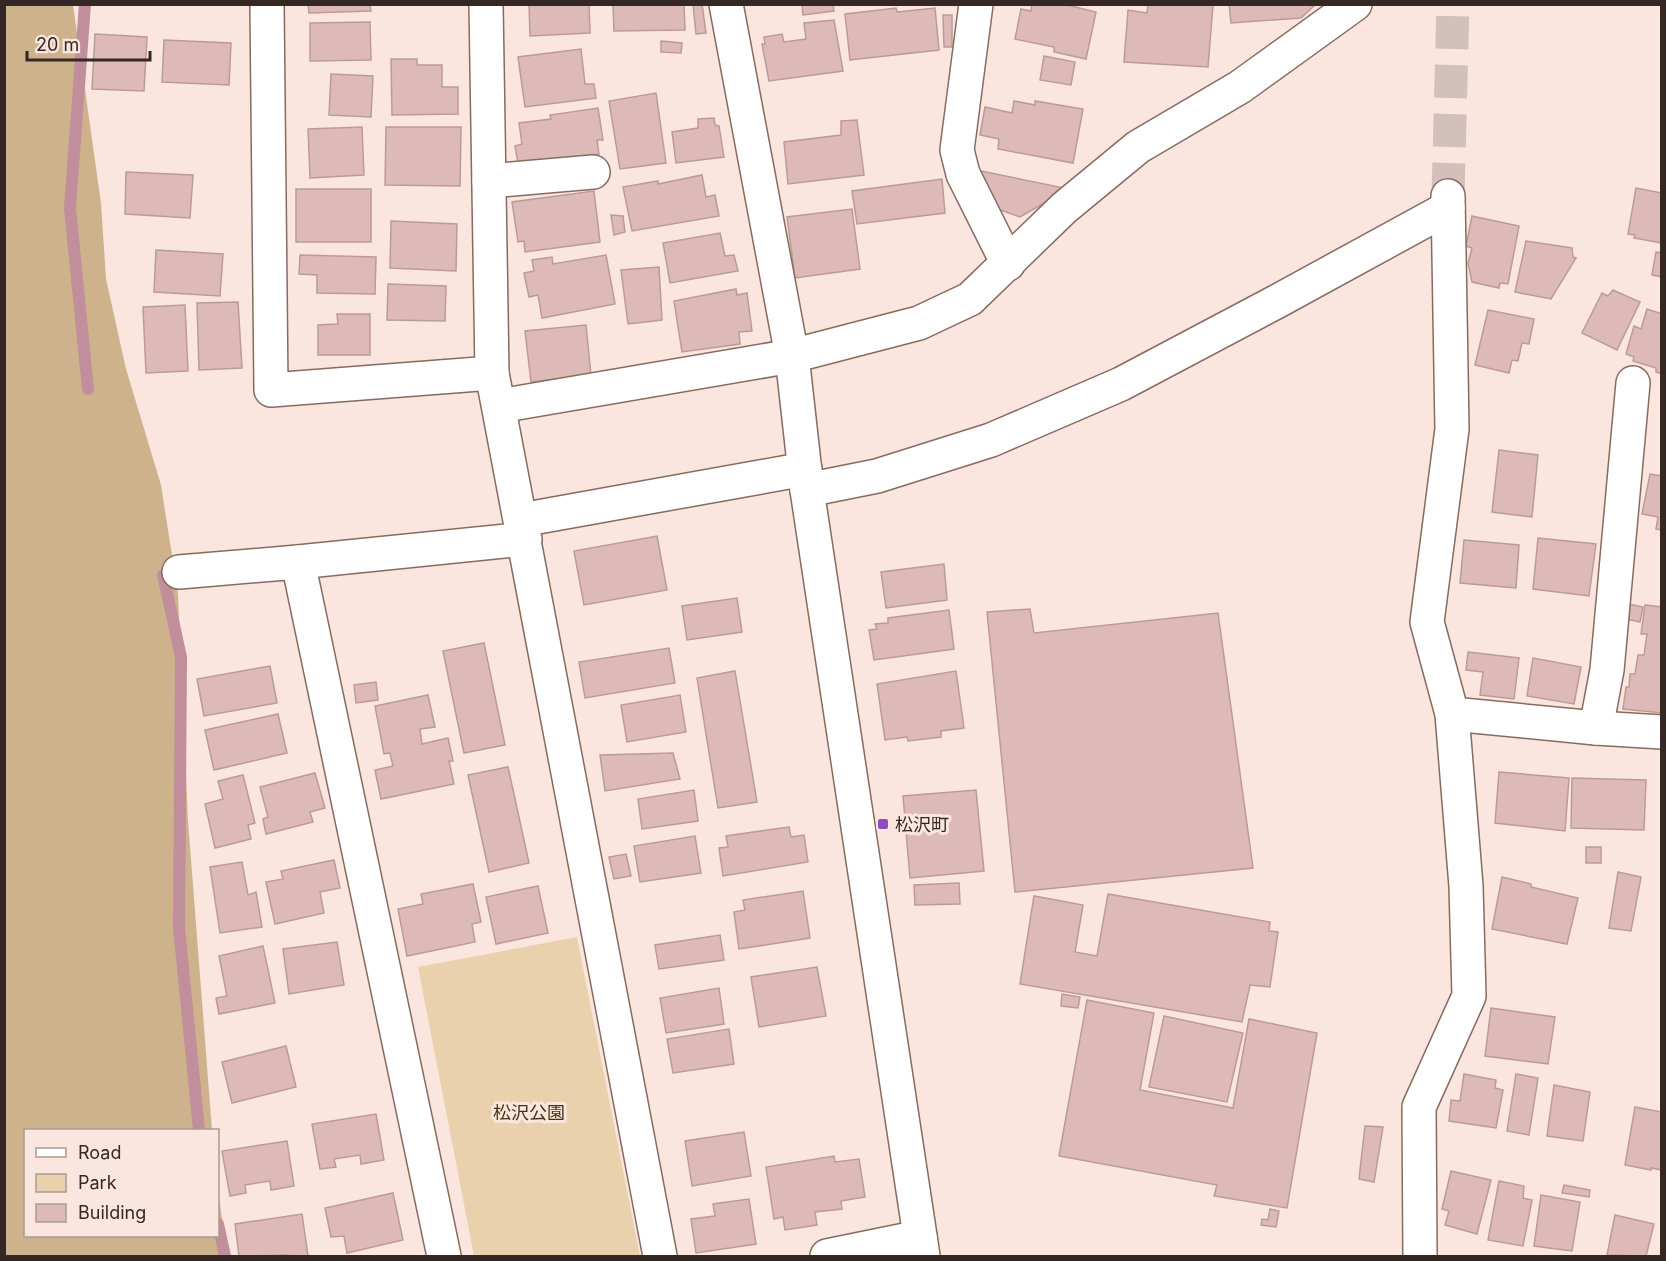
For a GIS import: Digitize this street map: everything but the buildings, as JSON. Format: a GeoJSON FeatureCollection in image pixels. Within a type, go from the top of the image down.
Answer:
{"type":"FeatureCollection","features":[{"type":"Feature","properties":{"kind":"street"},"geometry":{"type":"LineString","coordinates":[[267,4],[271,390],[492,373]]}},
{"type":"Feature","properties":{"kind":"street"},"geometry":{"type":"LineString","coordinates":[[486,4],[492,373],[660,1257]]}},
{"type":"Feature","properties":{"kind":"street"},"geometry":{"type":"LineString","coordinates":[[726,4],[792,356],[806,480],[921,1247],[827,1257]]}},
{"type":"Feature","properties":{"kind":"street"},"geometry":{"type":"LineString","coordinates":[[976,4],[957,150],[963,174],[1008,264]]}},
{"type":"Feature","properties":{"kind":"street"},"geometry":{"type":"LineString","coordinates":[[499,406],[792,356],[919,323],[969,299],[1064,208],[1138,147],[1240,87],[1354,4]]}},
{"type":"Feature","properties":{"kind":"street"},"geometry":{"type":"LineString","coordinates":[[489,181],[593,172]]}},
{"type":"Feature","properties":{"kind":"street"},"geometry":{"type":"LineString","coordinates":[[179,572],[298,562],[523,529],[806,480],[876,476],[991,440],[1121,384],[1276,303],[1448,202],[1452,429],[1427,622],[1452,714],[1466,885],[1469,996],[1419,1107],[1420,1257]]}},
{"type":"Feature","properties":{"kind":"street"},"geometry":{"type":"LineString","coordinates":[[1596,728],[1607,670],[1633,383]]}},
{"type":"Feature","properties":{"kind":"street"},"geometry":{"type":"LineString","coordinates":[[298,562],[444,1257]]}},
{"type":"Feature","properties":{"kind":"street"},"geometry":{"type":"LineString","coordinates":[[1452,714],[1662,732]]}},
{"type":"Feature","properties":{"kind":"green space","name":"松沢公園"},"geometry":{"type":"Polygon","coordinates":[[[577,937],[640,1256],[474,1256],[418,967],[577,937]]]}},
{"type":"Feature","properties":{"kind":"shaded area"},"geometry":{"type":"Polygon","coordinates":[[[5,5],[73,5],[101,203],[106,279],[126,369],[161,485],[178,594],[188,821],[212,1129],[24,1129],[24,1237],[219,1237],[219,1196],[227,1256],[5,1256],[5,5]]]}},
{"type":"Feature","properties":{"kind":"waterway"},"geometry":{"type":"LineString","coordinates":[[85,4],[70,208],[88,389]]}},
{"type":"Feature","properties":{"kind":"waterway"},"geometry":{"type":"LineString","coordinates":[[163,575],[181,657],[179,928],[199,1129]]}},
{"type":"Feature","properties":{"kind":"waterway"},"geometry":{"type":"LineString","coordinates":[[219,1229],[225,1256]]}},
{"type":"Feature","properties":{"kind":"tunnel"},"geometry":{"type":"LineString","coordinates":[[1448,196],[1453,4]]}},
{"type":"Feature","properties":{"kind":"place","name":"松沢町"},"geometry":{"type":"Point","coordinates":[883,824]}}]}
